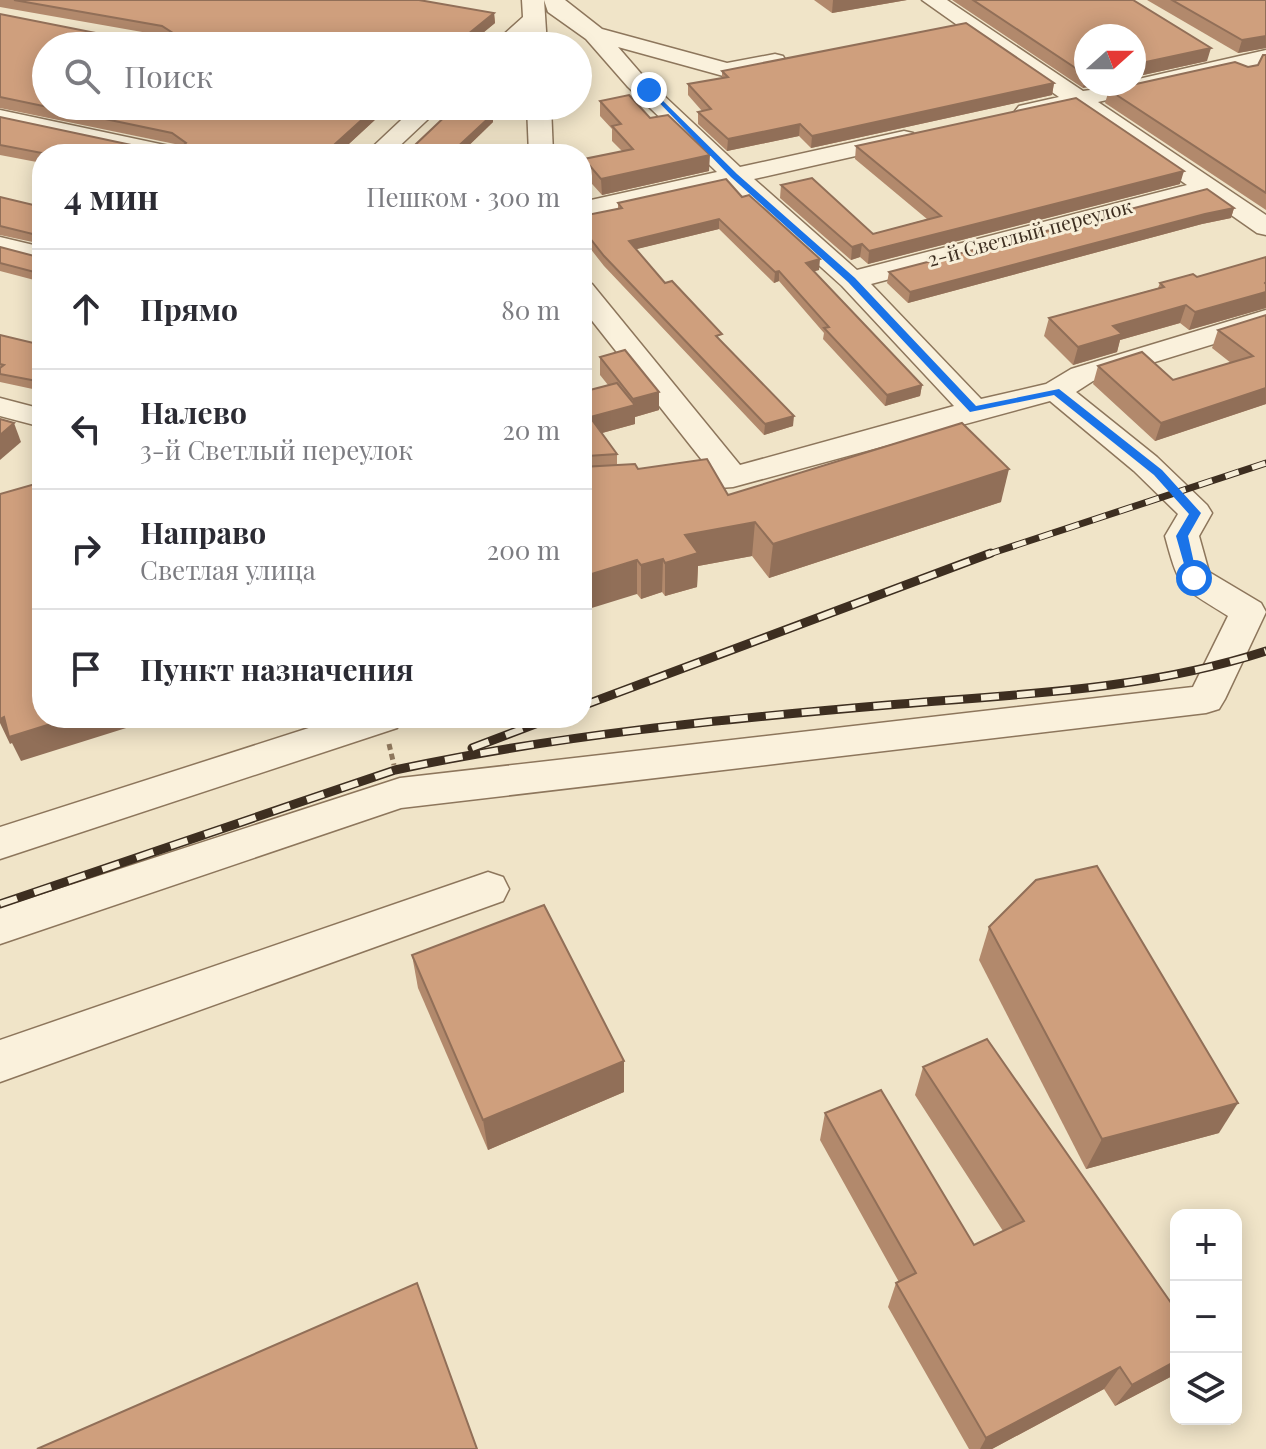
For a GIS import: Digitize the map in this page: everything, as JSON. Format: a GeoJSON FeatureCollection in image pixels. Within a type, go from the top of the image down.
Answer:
{"type":"FeatureCollection","features":[{"type":"Feature","properties":{"kind":"street"},"geometry":{"type":"LineString","coordinates":[[554,0],[556,7],[591,32]]}},
{"type":"Feature","properties":{"kind":"street"},"geometry":{"type":"LineString","coordinates":[[933,0],[1266,227]]}},
{"type":"Feature","properties":{"kind":"street"},"geometry":{"type":"LineString","coordinates":[[514,32],[534,10]]}},
{"type":"Feature","properties":{"kind":"street"},"geometry":{"type":"LineString","coordinates":[[534,10],[535,32]]}},
{"type":"Feature","properties":{"kind":"street"},"geometry":{"type":"LineString","coordinates":[[939,30],[969,24]]}},
{"type":"Feature","properties":{"kind":"street"},"geometry":{"type":"LineString","coordinates":[[594,34],[727,70],[803,56]]}},
{"type":"Feature","properties":{"kind":"street"},"geometry":{"type":"LineString","coordinates":[[594,34],[636,82],[852,280],[974,410]]}},
{"type":"Feature","properties":{"kind":"street"},"geometry":{"type":"LineString","coordinates":[[1208,48],[1266,82]]}},
{"type":"Feature","properties":{"kind":"street"},"geometry":{"type":"LineString","coordinates":[[1006,115],[1266,57]]}},
{"type":"Feature","properties":{"kind":"street"},"geometry":{"type":"LineString","coordinates":[[0,117],[127,144]]}},
{"type":"Feature","properties":{"kind":"street"},"geometry":{"type":"LineString","coordinates":[[388,144],[415,120]]}},
{"type":"Feature","properties":{"kind":"street"},"geometry":{"type":"LineString","coordinates":[[540,120],[541,144]]}},
{"type":"Feature","properties":{"kind":"street"},"geometry":{"type":"LineString","coordinates":[[592,208],[930,132]]}},
{"type":"Feature","properties":{"kind":"street","name":"2-й Светлый переулок"},"geometry":{"type":"LineString","coordinates":[[852,280],[1209,187]]}},
{"type":"Feature","properties":{"kind":"street"},"geometry":{"type":"LineString","coordinates":[[0,245],[32,253]]}},
{"type":"Feature","properties":{"kind":"street"},"geometry":{"type":"LineString","coordinates":[[592,302],[733,477]]}},
{"type":"Feature","properties":{"kind":"street"},"geometry":{"type":"LineString","coordinates":[[592,487],[733,477],[974,410],[1056,391],[1082,375],[1266,319]]}},
{"type":"Feature","properties":{"kind":"street"},"geometry":{"type":"LineString","coordinates":[[0,926],[400,793],[1206,699],[1248,612],[1194,578],[1182,536],[1195,513],[1158,472],[1056,391]]}},
{"type":"Feature","properties":{"kind":"street"},"geometry":{"type":"LineString","coordinates":[[0,407],[32,415]]}},
{"type":"Feature","properties":{"kind":"street"},"geometry":{"type":"LineString","coordinates":[[0,843],[356,728]]}},
{"type":"Feature","properties":{"kind":"street"},"geometry":{"type":"LineString","coordinates":[[0,1061],[488,889]]}},
{"type":"Feature","properties":{"kind":"path"},"geometry":{"type":"LineString","coordinates":[[386,728],[400,793]]}},
{"type":"Feature","properties":{"kind":"building"},"geometry":{"type":"Polygon","coordinates":[[[14,0],[419,0],[494,13],[471,32],[171,32],[162,26],[14,0]]]}},
{"type":"Feature","properties":{"kind":"building"},"geometry":{"type":"Polygon","coordinates":[[[973,0],[1133,0],[1211,48],[1146,62],[1146,24],[1074,24],[1074,67],[973,0]]]}},
{"type":"Feature","properties":{"kind":"building"},"geometry":{"type":"Polygon","coordinates":[[[1172,0],[1266,0],[1266,36],[1242,40],[1172,0]]]}},
{"type":"Feature","properties":{"kind":"building"},"geometry":{"type":"Polygon","coordinates":[[[0,14],[91,32],[32,32],[32,104],[0,97],[0,14]]]}},
{"type":"Feature","properties":{"kind":"building"},"geometry":{"type":"Polygon","coordinates":[[[966,23],[1054,83],[812,136],[800,124],[728,139],[698,112],[711,109],[688,84],[728,77],[722,71],[966,23]]]}},
{"type":"Feature","properties":{"kind":"building"},"geometry":{"type":"Polygon","coordinates":[[[1266,55],[1266,193],[1118,96],[1146,96],[1146,82],[1235,62],[1248,67],[1258,65],[1266,55]]]}},
{"type":"Feature","properties":{"kind":"building"},"geometry":{"type":"Polygon","coordinates":[[[629,95],[650,118],[668,115],[710,155],[601,179],[592,168],[592,157],[633,149],[612,126],[621,124],[600,101],[629,95]]]}},
{"type":"Feature","properties":{"kind":"building"},"geometry":{"type":"Polygon","coordinates":[[[1076,98],[1184,171],[869,251],[862,244],[852,247],[781,185],[812,178],[873,234],[941,216],[856,146],[1076,98]]]}},
{"type":"Feature","properties":{"kind":"building"},"geometry":{"type":"Polygon","coordinates":[[[0,117],[127,144],[32,144],[32,151],[0,145],[0,117]]]}},
{"type":"Feature","properties":{"kind":"building"},"geometry":{"type":"Polygon","coordinates":[[[110,120],[362,120],[335,144],[185,144],[172,133],[110,120]]]}},
{"type":"Feature","properties":{"kind":"building"},"geometry":{"type":"Polygon","coordinates":[[[441,120],[487,120],[461,144],[416,144],[441,120]]]}},
{"type":"Feature","properties":{"kind":"building"},"geometry":{"type":"Polygon","coordinates":[[[726,179],[742,197],[749,195],[820,259],[806,263],[922,385],[887,395],[824,328],[829,327],[779,271],[775,272],[719,219],[629,241],[665,283],[672,281],[722,334],[716,336],[794,416],[765,424],[592,241],[592,214],[622,208],[618,203],[726,179]]]}},
{"type":"Feature","properties":{"kind":"building"},"geometry":{"type":"Polygon","coordinates":[[[1207,189],[1234,208],[910,292],[889,272],[1207,189]]]}},
{"type":"Feature","properties":{"kind":"building"},"geometry":{"type":"Polygon","coordinates":[[[0,197],[32,205],[32,234],[0,226],[0,197]]]}},
{"type":"Feature","properties":{"kind":"building"},"geometry":{"type":"Polygon","coordinates":[[[0,247],[32,255],[32,271],[0,263],[0,247]]]}},
{"type":"Feature","properties":{"kind":"building"},"geometry":{"type":"Polygon","coordinates":[[[1266,257],[1266,292],[1195,312],[1186,305],[1113,326],[1122,334],[1078,347],[1049,318],[1164,287],[1160,283],[1193,274],[1197,277],[1266,257]]]}},
{"type":"Feature","properties":{"kind":"building"},"geometry":{"type":"Polygon","coordinates":[[[1266,315],[1266,388],[1161,423],[1098,366],[1142,352],[1173,380],[1253,356],[1218,330],[1266,315]]]}},
{"type":"Feature","properties":{"kind":"building"},"geometry":{"type":"Polygon","coordinates":[[[0,335],[32,343],[32,380],[0,374],[0,368],[4,365],[0,364],[0,335]]]}},
{"type":"Feature","properties":{"kind":"building"},"geometry":{"type":"Polygon","coordinates":[[[625,350],[659,392],[633,399],[600,357],[625,350]]]}},
{"type":"Feature","properties":{"kind":"building"},"geometry":{"type":"Polygon","coordinates":[[[617,383],[635,405],[592,416],[592,389],[617,383]]]}},
{"type":"Feature","properties":{"kind":"building"},"geometry":{"type":"Polygon","coordinates":[[[0,419],[14,423],[0,435],[0,419]]]}},
{"type":"Feature","properties":{"kind":"building"},"geometry":{"type":"Polygon","coordinates":[[[592,420],[617,454],[592,456],[592,420]]]}},
{"type":"Feature","properties":{"kind":"building"},"geometry":{"type":"Polygon","coordinates":[[[962,423],[1009,469],[773,544],[755,522],[685,535],[698,553],[665,563],[663,559],[641,565],[637,560],[592,574],[592,466],[635,464],[638,469],[707,459],[728,495],[962,423]]]}},
{"type":"Feature","properties":{"kind":"building"},"geometry":{"type":"Polygon","coordinates":[[[32,485],[32,728],[38,728],[9,737],[4,717],[0,719],[0,494],[32,485]]]}},
{"type":"Feature","properties":{"kind":"building"},"geometry":{"type":"Polygon","coordinates":[[[1097,866],[1238,1103],[1102,1139],[989,927],[1036,880],[1097,866]]]}},
{"type":"Feature","properties":{"kind":"building"},"geometry":{"type":"Polygon","coordinates":[[[544,905],[624,1061],[483,1120],[412,955],[544,905]]]}},
{"type":"Feature","properties":{"kind":"building"},"geometry":{"type":"Polygon","coordinates":[[[987,1039],[1170,1301],[1170,1364],[1132,1385],[1120,1367],[986,1438],[896,1283],[916,1273],[825,1113],[881,1090],[974,1245],[1024,1221],[923,1067],[987,1039]]]}},
{"type":"Feature","properties":{"kind":"building"},"geometry":{"type":"Polygon","coordinates":[[[417,1283],[477,1449],[37,1449],[417,1283]]]}},
{"type":"Feature","properties":{"kind":"railway"},"geometry":{"type":"LineString","coordinates":[[986,555],[1266,463]]}},
{"type":"Feature","properties":{"kind":"railway"},"geometry":{"type":"LineString","coordinates":[[592,702],[991,553]]}},
{"type":"Feature","properties":{"kind":"railway"},"geometry":{"type":"LineString","coordinates":[[0,904],[395,770],[518,747],[702,722],[1126,683],[1173,675],[1266,651]]}},
{"type":"Feature","properties":{"kind":"railway"},"geometry":{"type":"LineString","coordinates":[[472,748],[525,728]]}},
{"type":"Feature","properties":{"kind":"route"},"geometry":{"type":"LineString","coordinates":[[649,90],[734,175],[852,280],[974,410],[1056,391],[1158,472],[1195,513],[1182,536],[1194,578]]}}]}
